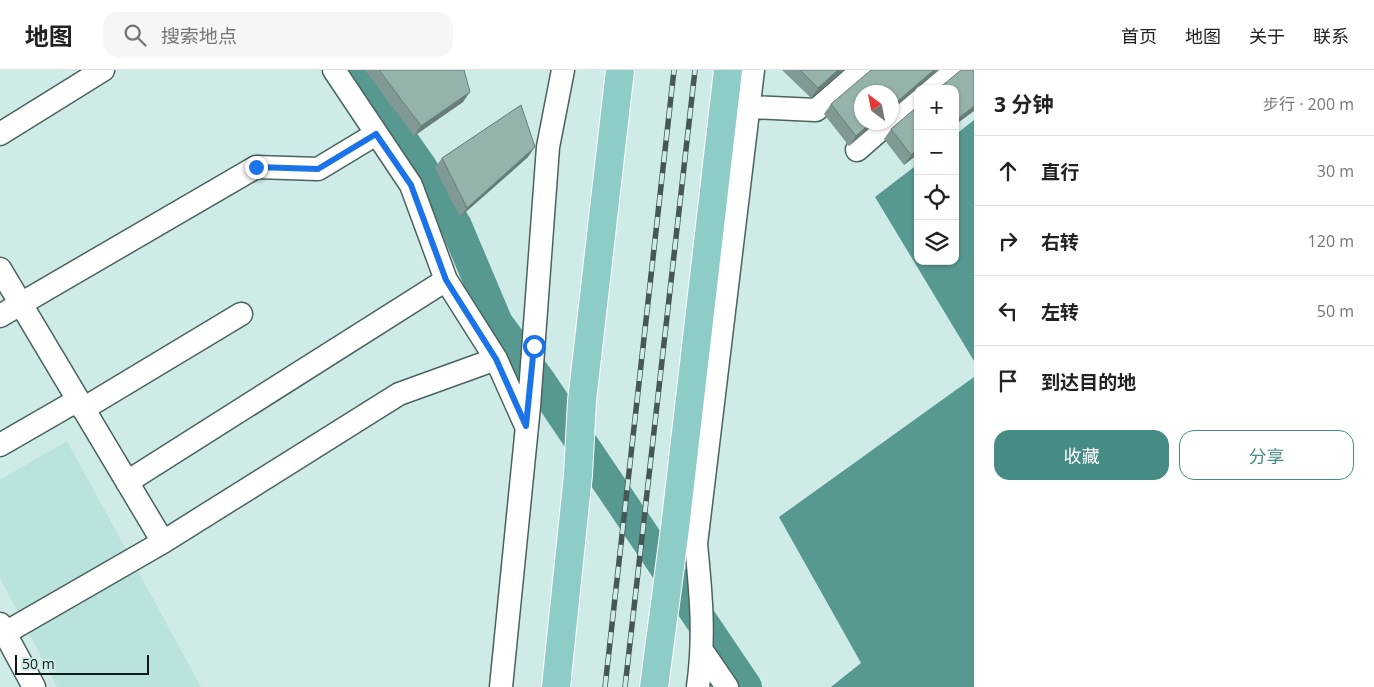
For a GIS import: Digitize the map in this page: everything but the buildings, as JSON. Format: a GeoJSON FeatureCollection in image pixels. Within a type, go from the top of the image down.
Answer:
{"type":"FeatureCollection","features":[{"type":"Feature","properties":{"kind":"main road"},"geometry":{"type":"LineString","coordinates":[[556,687],[578,475],[582,401],[620,70]]}},
{"type":"Feature","properties":{"kind":"main road"},"geometry":{"type":"LineString","coordinates":[[654,687],[675,528],[728,70]]}},
{"type":"Feature","properties":{"kind":"street"},"geometry":{"type":"LineString","coordinates":[[0,134],[103,70]]}},
{"type":"Feature","properties":{"kind":"street"},"geometry":{"type":"LineString","coordinates":[[334,70],[411,185],[446,280],[496,359],[528,416]]}},
{"type":"Feature","properties":{"kind":"street"},"geometry":{"type":"LineString","coordinates":[[501,687],[528,416],[548,147],[563,70]]}},
{"type":"Feature","properties":{"kind":"street"},"geometry":{"type":"LineString","coordinates":[[698,687],[703,609],[696,544],[753,70]]}},
{"type":"Feature","properties":{"kind":"street"},"geometry":{"type":"LineString","coordinates":[[750,107],[816,110],[862,70]]}},
{"type":"Feature","properties":{"kind":"street"},"geometry":{"type":"LineString","coordinates":[[934,85],[951,70]]}},
{"type":"Feature","properties":{"kind":"street"},"geometry":{"type":"LineString","coordinates":[[899,114],[914,101]]}},
{"type":"Feature","properties":{"kind":"street"},"geometry":{"type":"LineString","coordinates":[[857,150],[881,130]]}},
{"type":"Feature","properties":{"kind":"street"},"geometry":{"type":"LineString","coordinates":[[0,316],[256,167],[318,169],[376,134]]}},
{"type":"Feature","properties":{"kind":"street"},"geometry":{"type":"LineString","coordinates":[[0,269],[163,542]]}},
{"type":"Feature","properties":{"kind":"street"},"geometry":{"type":"LineString","coordinates":[[127,482],[446,280]]}},
{"type":"Feature","properties":{"kind":"street"},"geometry":{"type":"LineString","coordinates":[[0,446],[81,404],[241,314]]}},
{"type":"Feature","properties":{"kind":"street"},"geometry":{"type":"LineString","coordinates":[[34,687],[3,628],[163,542],[399,394],[496,359]]}},
{"type":"Feature","properties":{"kind":"street"},"geometry":{"type":"LineString","coordinates":[[702,648],[727,687]]}},
{"type":"Feature","properties":{"kind":"shaded area"},"geometry":{"type":"Polygon","coordinates":[[[974,120],[974,361],[916,265],[959,265],[959,132],[974,120]]]}},
{"type":"Feature","properties":{"kind":"shaded area"},"geometry":{"type":"Polygon","coordinates":[[[914,167],[914,262],[875,197],[914,167]]]}},
{"type":"Feature","properties":{"kind":"shaded area"},"geometry":{"type":"Polygon","coordinates":[[[974,377],[974,687],[831,687],[861,663],[779,517],[974,377]]]}},
{"type":"Feature","properties":{"kind":"shaded area"},"geometry":{"type":"Polygon","coordinates":[[[67,441],[201,687],[57,687],[0,578],[0,480],[67,441]]]}},
{"type":"Feature","properties":{"kind":"waterway"},"geometry":{"type":"LineString","coordinates":[[353,70],[421,167],[456,226],[497,323],[539,380],[746,687]]}},
{"type":"Feature","properties":{"kind":"railway"},"geometry":{"type":"LineString","coordinates":[[605,687],[674,70]]}},
{"type":"Feature","properties":{"kind":"railway"},"geometry":{"type":"LineString","coordinates":[[625,687],[695,70]]}},
{"type":"Feature","properties":{"kind":"route"},"geometry":{"type":"LineString","coordinates":[[256,167],[318,169],[376,134],[411,185],[446,280],[496,359],[526,426],[530,406],[534,346]]}}]}
